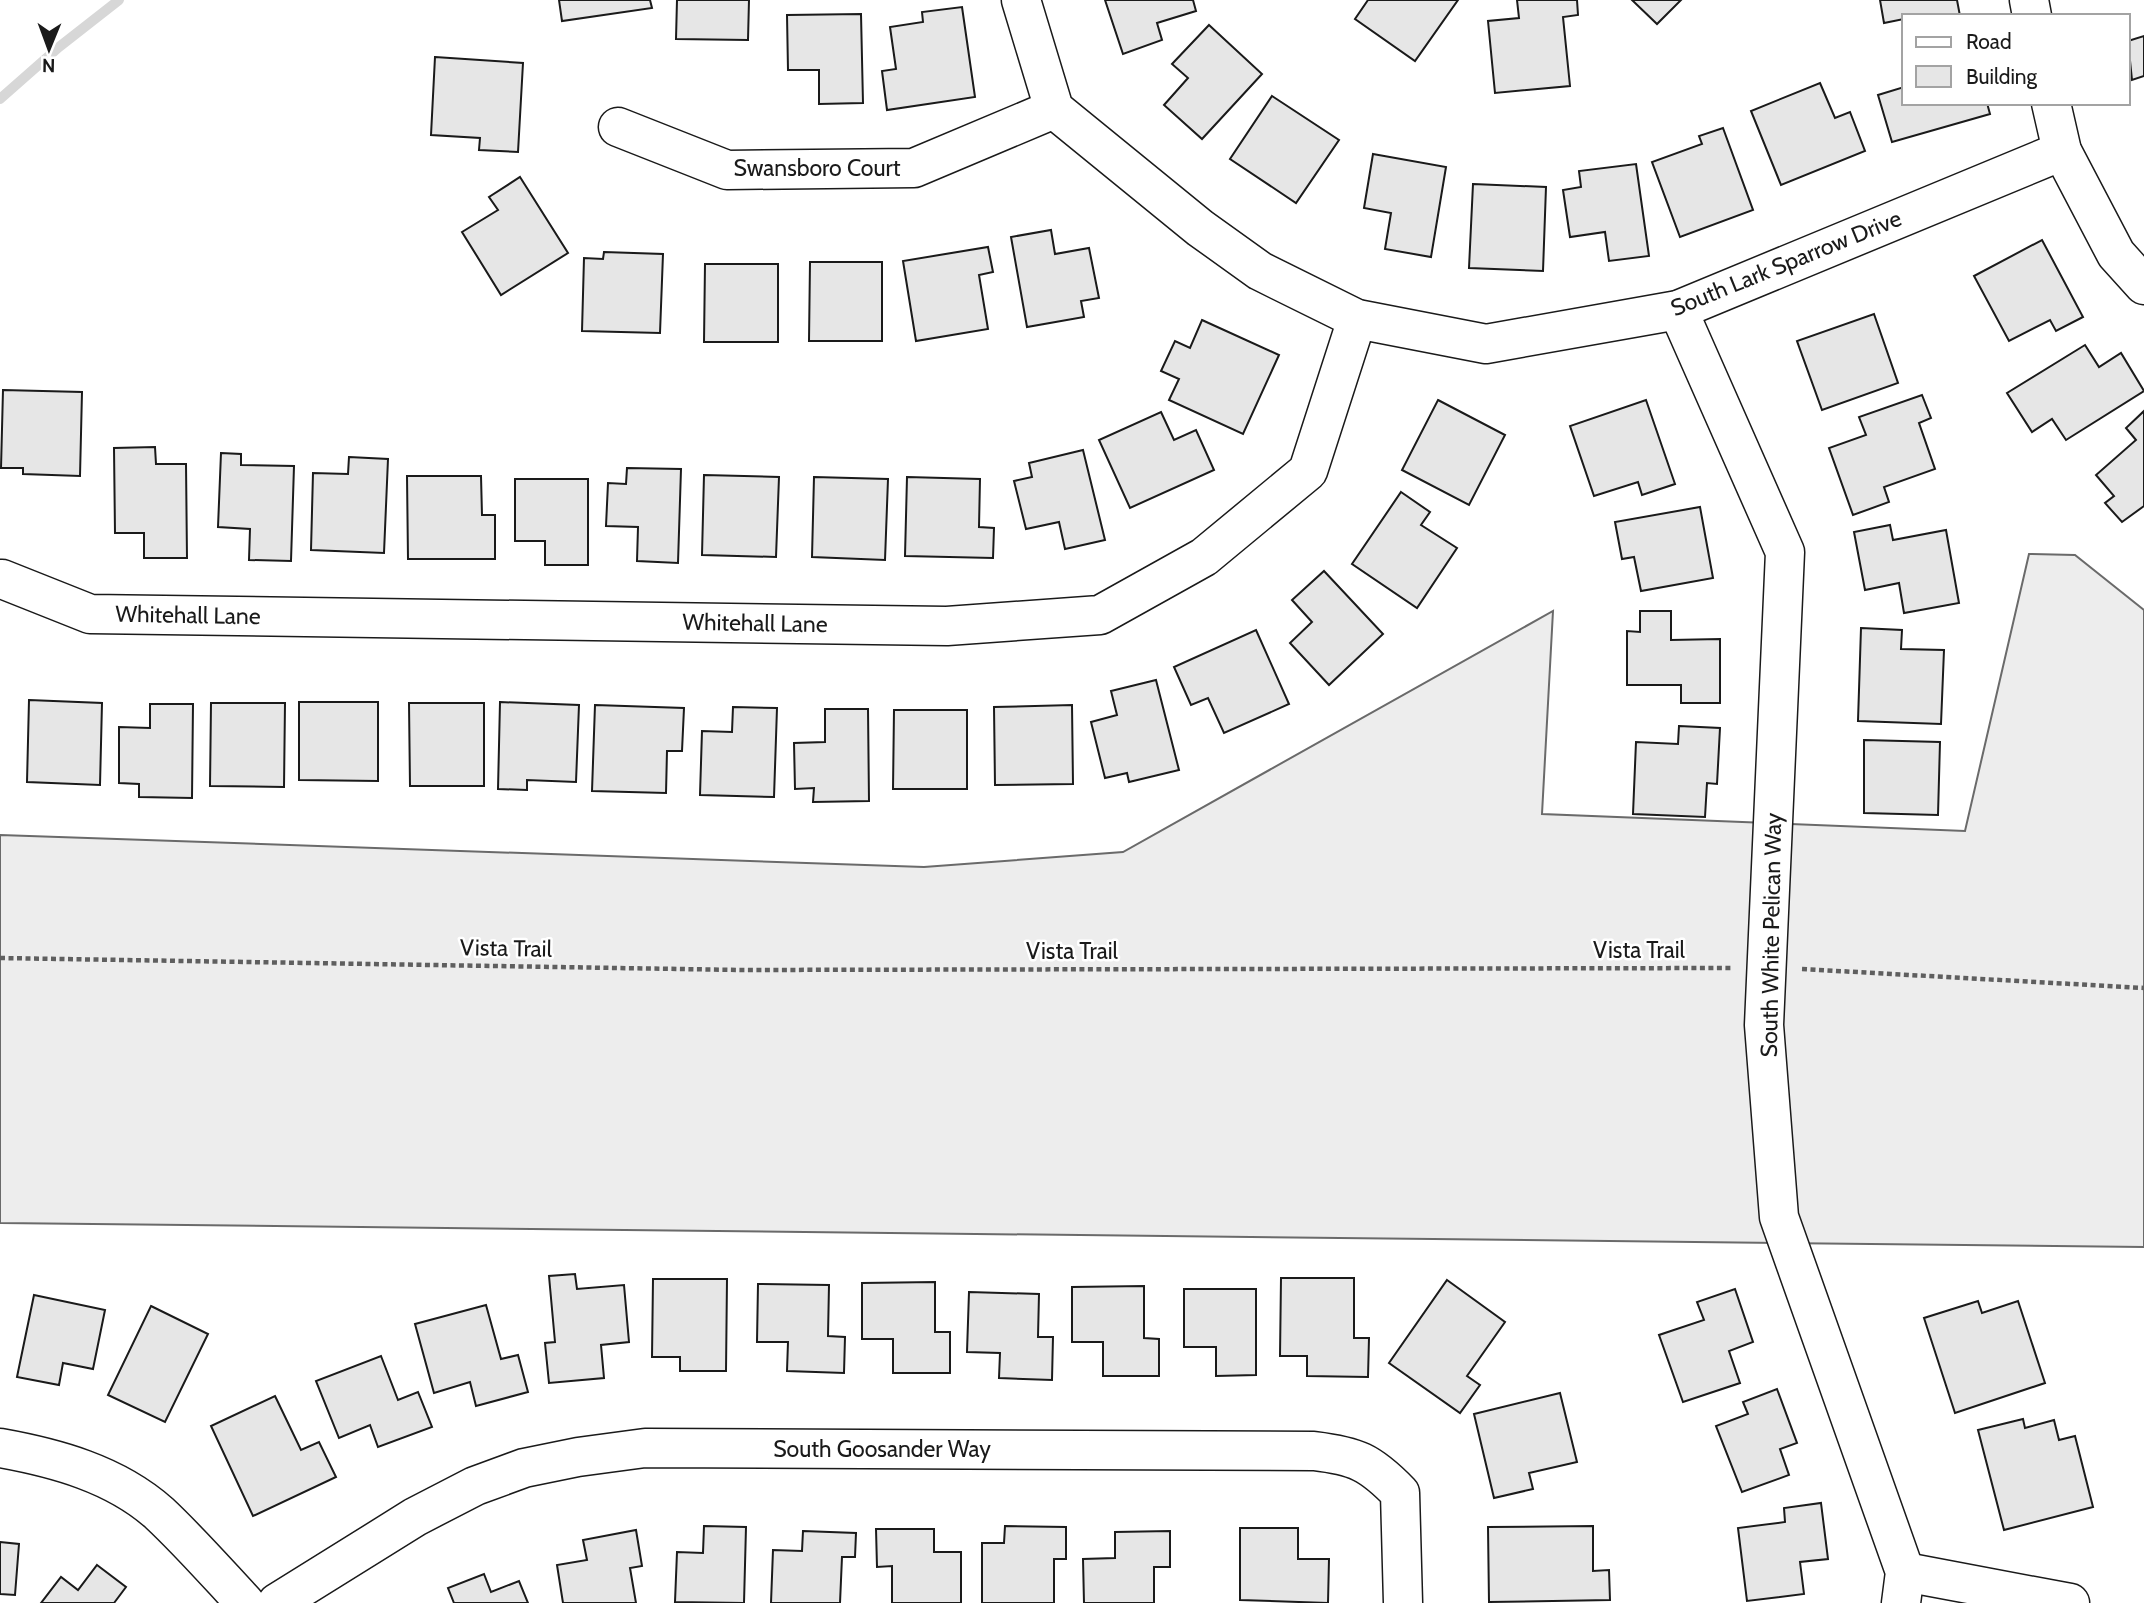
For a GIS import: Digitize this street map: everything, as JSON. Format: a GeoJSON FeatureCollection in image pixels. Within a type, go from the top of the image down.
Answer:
{"type":"FeatureCollection","features":[{"type":"Feature","properties":{"kind":"street"},"geometry":{"type":"LineString","coordinates":[[1021,0],[1054,109]]}},
{"type":"Feature","properties":{"kind":"street"},"geometry":{"type":"LineString","coordinates":[[2051,105],[2062,151],[2116,254],[2144,285]]}},
{"type":"Feature","properties":{"kind":"street","name":"Swansboro Court"},"geometry":{"type":"LineString","coordinates":[[618,127],[727,170],[914,168],[1054,109]]}},
{"type":"Feature","properties":{"kind":"street","name":"South Lark Sparrow Drive"},"geometry":{"type":"LineString","coordinates":[[1054,109],[1200,228],[1260,271],[1357,318],[1486,344],[1678,310],[2062,151]]}},
{"type":"Feature","properties":{"kind":"street","name":"South White Pelican Way"},"geometry":{"type":"LineString","coordinates":[[1678,310],[1785,552],[1764,1025],[1779,1216],[1903,1588]]}},
{"type":"Feature","properties":{"kind":"street","name":"Whitehall Lane"},"geometry":{"type":"LineString","coordinates":[[2,579],[90,614],[947,626],[1100,615],[1204,557],[1308,471],[1357,318]]}},
{"type":"Feature","properties":{"kind":"street"},"geometry":{"type":"LineString","coordinates":[[0,1448],[44,1456],[103,1477],[157,1511],[245,1603]]}},
{"type":"Feature","properties":{"kind":"street","name":"South Goosander Way"},"geometry":{"type":"LineString","coordinates":[[277,1603],[415,1517],[475,1486],[524,1468],[645,1448],[1300,1451],[1350,1455],[1376,1469],[1400,1493],[1403,1603]]}},
{"type":"Feature","properties":{"kind":"street"},"geometry":{"type":"LineString","coordinates":[[1903,1588],[2070,1603]]}},
{"type":"Feature","properties":{"kind":"path","name":"Vista Trail"},"geometry":{"type":"LineString","coordinates":[[0,958],[741,970],[1766,968],[2144,988]]}},
{"type":"Feature","properties":{"kind":"shaded area"},"geometry":{"type":"Polygon","coordinates":[[[2029,554],[2075,555],[2144,610],[2144,1247],[0,1223],[0,835],[924,867],[1123,852],[1553,611],[1542,814],[1965,831],[2029,554]]]}},
{"type":"Feature","properties":{"kind":"building"},"geometry":{"type":"Polygon","coordinates":[[[559,0],[650,0],[652,8],[562,21],[559,0]]]}},
{"type":"Feature","properties":{"kind":"building"},"geometry":{"type":"Polygon","coordinates":[[[677,0],[749,0],[748,40],[676,39],[677,0]]]}},
{"type":"Feature","properties":{"kind":"building"},"geometry":{"type":"Polygon","coordinates":[[[1105,0],[1193,0],[1196,11],[1157,23],[1162,40],[1123,54],[1105,0]]]}},
{"type":"Feature","properties":{"kind":"building"},"geometry":{"type":"Polygon","coordinates":[[[1368,0],[1458,0],[1415,61],[1355,19],[1368,0]]]}},
{"type":"Feature","properties":{"kind":"building"},"geometry":{"type":"Polygon","coordinates":[[[1517,0],[1577,0],[1578,15],[1563,17],[1570,86],[1495,93],[1488,21],[1519,18],[1517,0]]]}},
{"type":"Feature","properties":{"kind":"building"},"geometry":{"type":"Polygon","coordinates":[[[1632,0],[1681,0],[1657,24],[1632,0]]]}},
{"type":"Feature","properties":{"kind":"building"},"geometry":{"type":"Polygon","coordinates":[[[1880,0],[1957,0],[1960,14],[1902,14],[1902,19],[1884,23],[1880,0]]]}},
{"type":"Feature","properties":{"kind":"building"},"geometry":{"type":"Polygon","coordinates":[[[962,7],[975,97],[887,110],[882,71],[896,69],[890,27],[923,22],[922,12],[962,7]]]}},
{"type":"Feature","properties":{"kind":"building"},"geometry":{"type":"Polygon","coordinates":[[[861,14],[863,103],[819,104],[819,70],[788,70],[787,15],[861,14]]]}},
{"type":"Feature","properties":{"kind":"building"},"geometry":{"type":"Polygon","coordinates":[[[1209,25],[1262,74],[1202,139],[1164,105],[1188,78],[1172,64],[1209,25]]]}},
{"type":"Feature","properties":{"kind":"building"},"geometry":{"type":"Polygon","coordinates":[[[2144,36],[2144,76],[2132,80],[2130,60],[2130,40],[2144,36]]]}},
{"type":"Feature","properties":{"kind":"building"},"geometry":{"type":"Polygon","coordinates":[[[435,57],[523,63],[518,152],[479,150],[480,138],[431,135],[435,57]]]}},
{"type":"Feature","properties":{"kind":"building"},"geometry":{"type":"Polygon","coordinates":[[[1820,83],[1835,118],[1850,112],[1865,151],[1781,185],[1751,111],[1820,83]]]}},
{"type":"Feature","properties":{"kind":"building"},"geometry":{"type":"Polygon","coordinates":[[[1902,88],[1902,105],[1988,105],[1990,114],[1892,142],[1878,95],[1902,88]]]}},
{"type":"Feature","properties":{"kind":"building"},"geometry":{"type":"Polygon","coordinates":[[[1272,96],[1339,140],[1296,203],[1230,159],[1272,96]]]}},
{"type":"Feature","properties":{"kind":"building"},"geometry":{"type":"Polygon","coordinates":[[[1723,128],[1753,210],[1680,237],[1652,162],[1702,144],[1699,136],[1723,128]]]}},
{"type":"Feature","properties":{"kind":"building"},"geometry":{"type":"Polygon","coordinates":[[[1373,154],[1446,167],[1431,257],[1385,249],[1391,213],[1364,208],[1373,154]]]}},
{"type":"Feature","properties":{"kind":"building"},"geometry":{"type":"Polygon","coordinates":[[[1636,164],[1649,256],[1609,261],[1605,232],[1570,237],[1563,190],[1581,187],[1579,171],[1636,164]]]}},
{"type":"Feature","properties":{"kind":"building"},"geometry":{"type":"Polygon","coordinates":[[[520,177],[568,253],[501,295],[462,232],[498,210],[489,197],[520,177]]]}},
{"type":"Feature","properties":{"kind":"building"},"geometry":{"type":"Polygon","coordinates":[[[1473,184],[1546,187],[1543,271],[1469,268],[1473,184]]]}},
{"type":"Feature","properties":{"kind":"building"},"geometry":{"type":"Polygon","coordinates":[[[1051,230],[1055,254],[1089,248],[1099,298],[1081,301],[1084,317],[1027,327],[1011,237],[1051,230]]]}},
{"type":"Feature","properties":{"kind":"building"},"geometry":{"type":"Polygon","coordinates":[[[2042,240],[2083,317],[2056,331],[2050,320],[2009,341],[1974,276],[2042,240]]]}},
{"type":"Feature","properties":{"kind":"building"},"geometry":{"type":"Polygon","coordinates":[[[988,247],[993,272],[979,275],[988,329],[916,341],[903,261],[988,247]]]}},
{"type":"Feature","properties":{"kind":"building"},"geometry":{"type":"Polygon","coordinates":[[[604,252],[663,254],[660,333],[582,331],[584,258],[603,259],[604,252]]]}},
{"type":"Feature","properties":{"kind":"building"},"geometry":{"type":"Polygon","coordinates":[[[810,262],[882,262],[882,341],[809,341],[810,262]]]}},
{"type":"Feature","properties":{"kind":"building"},"geometry":{"type":"Polygon","coordinates":[[[705,264],[778,264],[778,342],[704,342],[705,264]]]}},
{"type":"Feature","properties":{"kind":"building"},"geometry":{"type":"Polygon","coordinates":[[[1874,314],[1898,383],[1822,410],[1797,341],[1874,314]]]}},
{"type":"Feature","properties":{"kind":"building"},"geometry":{"type":"Polygon","coordinates":[[[1202,320],[1279,355],[1243,434],[1169,400],[1179,379],[1161,371],[1175,341],[1190,348],[1202,320]]]}},
{"type":"Feature","properties":{"kind":"building"},"geometry":{"type":"Polygon","coordinates":[[[2085,345],[2099,367],[2121,353],[2144,391],[2066,440],[2052,419],[2032,432],[2007,393],[2085,345]]]}},
{"type":"Feature","properties":{"kind":"building"},"geometry":{"type":"Polygon","coordinates":[[[3,390],[82,392],[80,476],[23,474],[23,468],[1,468],[3,390]]]}},
{"type":"Feature","properties":{"kind":"building"},"geometry":{"type":"Polygon","coordinates":[[[1922,395],[1931,418],[1919,423],[1935,469],[1884,487],[1889,502],[1853,515],[1829,448],[1866,435],[1859,417],[1922,395]]]}},
{"type":"Feature","properties":{"kind":"building"},"geometry":{"type":"Polygon","coordinates":[[[1438,400],[1505,435],[1469,505],[1402,470],[1438,400]]]}},
{"type":"Feature","properties":{"kind":"building"},"geometry":{"type":"Polygon","coordinates":[[[1646,400],[1675,484],[1642,495],[1638,482],[1594,496],[1570,426],[1646,400]]]}},
{"type":"Feature","properties":{"kind":"building"},"geometry":{"type":"Polygon","coordinates":[[[2144,411],[2144,506],[2122,522],[2105,503],[2114,496],[2096,475],[2136,440],[2126,428],[2144,411]]]}},
{"type":"Feature","properties":{"kind":"building"},"geometry":{"type":"Polygon","coordinates":[[[1161,412],[1174,440],[1196,430],[1214,470],[1130,508],[1099,440],[1161,412]]]}},
{"type":"Feature","properties":{"kind":"building"},"geometry":{"type":"Polygon","coordinates":[[[155,447],[156,464],[186,464],[187,558],[144,558],[144,533],[115,533],[114,448],[155,447]]]}},
{"type":"Feature","properties":{"kind":"building"},"geometry":{"type":"Polygon","coordinates":[[[1083,450],[1105,540],[1065,549],[1059,522],[1026,529],[1014,481],[1032,477],[1029,463],[1083,450]]]}},
{"type":"Feature","properties":{"kind":"building"},"geometry":{"type":"Polygon","coordinates":[[[221,453],[241,454],[241,465],[294,466],[291,561],[249,560],[250,529],[218,527],[221,453]]]}},
{"type":"Feature","properties":{"kind":"building"},"geometry":{"type":"Polygon","coordinates":[[[349,457],[388,459],[384,553],[311,550],[313,473],[348,474],[349,457]]]}},
{"type":"Feature","properties":{"kind":"building"},"geometry":{"type":"Polygon","coordinates":[[[627,468],[681,469],[678,563],[637,561],[638,527],[606,526],[608,483],[626,484],[627,468]]]}},
{"type":"Feature","properties":{"kind":"building"},"geometry":{"type":"Polygon","coordinates":[[[704,475],[779,477],[776,557],[702,555],[704,475]]]}},
{"type":"Feature","properties":{"kind":"building"},"geometry":{"type":"Polygon","coordinates":[[[407,476],[481,476],[482,515],[495,515],[495,559],[408,559],[407,476]]]}},
{"type":"Feature","properties":{"kind":"building"},"geometry":{"type":"Polygon","coordinates":[[[814,477],[888,479],[885,560],[812,557],[814,477]]]}},
{"type":"Feature","properties":{"kind":"building"},"geometry":{"type":"Polygon","coordinates":[[[907,477],[980,479],[979,527],[994,528],[993,558],[905,556],[907,477]]]}},
{"type":"Feature","properties":{"kind":"building"},"geometry":{"type":"Polygon","coordinates":[[[515,479],[588,479],[588,565],[545,565],[545,541],[515,541],[515,479]]]}},
{"type":"Feature","properties":{"kind":"building"},"geometry":{"type":"Polygon","coordinates":[[[1401,492],[1430,512],[1421,525],[1457,548],[1417,608],[1352,564],[1401,492]]]}},
{"type":"Feature","properties":{"kind":"building"},"geometry":{"type":"Polygon","coordinates":[[[1700,507],[1713,578],[1641,591],[1634,557],[1622,559],[1615,522],[1700,507]]]}},
{"type":"Feature","properties":{"kind":"building"},"geometry":{"type":"Polygon","coordinates":[[[1890,525],[1893,540],[1946,530],[1959,603],[1904,613],[1899,583],[1865,590],[1854,532],[1890,525]]]}},
{"type":"Feature","properties":{"kind":"building"},"geometry":{"type":"Polygon","coordinates":[[[1324,571],[1383,634],[1329,685],[1290,643],[1312,622],[1292,600],[1324,571]]]}},
{"type":"Feature","properties":{"kind":"building"},"geometry":{"type":"Polygon","coordinates":[[[1640,611],[1671,611],[1671,640],[1720,639],[1720,703],[1681,703],[1681,685],[1627,685],[1627,631],[1640,632],[1640,611]]]}},
{"type":"Feature","properties":{"kind":"building"},"geometry":{"type":"Polygon","coordinates":[[[1861,628],[1902,630],[1901,649],[1944,650],[1941,724],[1858,721],[1861,628]]]}},
{"type":"Feature","properties":{"kind":"building"},"geometry":{"type":"Polygon","coordinates":[[[1256,630],[1289,704],[1224,733],[1208,698],[1191,705],[1174,667],[1256,630]]]}},
{"type":"Feature","properties":{"kind":"building"},"geometry":{"type":"Polygon","coordinates":[[[1156,680],[1179,770],[1129,782],[1127,773],[1105,778],[1091,722],[1117,715],[1111,691],[1156,680]]]}},
{"type":"Feature","properties":{"kind":"building"},"geometry":{"type":"Polygon","coordinates":[[[29,700],[102,703],[100,785],[27,782],[29,700]]]}},
{"type":"Feature","properties":{"kind":"building"},"geometry":{"type":"Polygon","coordinates":[[[299,702],[378,702],[378,781],[299,780],[299,702]]]}},
{"type":"Feature","properties":{"kind":"building"},"geometry":{"type":"Polygon","coordinates":[[[500,702],[579,705],[576,782],[527,780],[527,790],[498,789],[500,702]]]}},
{"type":"Feature","properties":{"kind":"building"},"geometry":{"type":"Polygon","coordinates":[[[211,703],[285,703],[284,787],[210,786],[211,703]]]}},
{"type":"Feature","properties":{"kind":"building"},"geometry":{"type":"Polygon","coordinates":[[[409,703],[484,703],[484,786],[410,786],[409,703]]]}},
{"type":"Feature","properties":{"kind":"building"},"geometry":{"type":"Polygon","coordinates":[[[150,704],[193,704],[192,798],[139,797],[139,784],[119,783],[119,727],[150,728],[150,704]]]}},
{"type":"Feature","properties":{"kind":"building"},"geometry":{"type":"Polygon","coordinates":[[[595,705],[684,708],[682,751],[667,751],[666,793],[592,791],[595,705]]]}},
{"type":"Feature","properties":{"kind":"building"},"geometry":{"type":"Polygon","coordinates":[[[1072,705],[1073,784],[995,785],[994,707],[1072,705]]]}},
{"type":"Feature","properties":{"kind":"building"},"geometry":{"type":"Polygon","coordinates":[[[733,707],[777,708],[774,797],[700,795],[702,731],[732,732],[733,707]]]}},
{"type":"Feature","properties":{"kind":"building"},"geometry":{"type":"Polygon","coordinates":[[[825,709],[868,709],[869,801],[813,802],[814,788],[795,789],[794,743],[825,742],[825,709]]]}},
{"type":"Feature","properties":{"kind":"building"},"geometry":{"type":"Polygon","coordinates":[[[894,710],[967,710],[967,789],[893,789],[894,710]]]}},
{"type":"Feature","properties":{"kind":"building"},"geometry":{"type":"Polygon","coordinates":[[[1679,726],[1720,728],[1717,784],[1707,783],[1705,817],[1633,814],[1636,742],[1678,744],[1679,726]]]}},
{"type":"Feature","properties":{"kind":"building"},"geometry":{"type":"Polygon","coordinates":[[[1864,740],[1940,742],[1938,815],[1864,813],[1864,740]]]}},
{"type":"Feature","properties":{"kind":"building"},"geometry":{"type":"Polygon","coordinates":[[[575,1274],[577,1289],[624,1285],[629,1342],[601,1345],[604,1378],[549,1383],[545,1343],[555,1342],[549,1276],[575,1274]]]}},
{"type":"Feature","properties":{"kind":"building"},"geometry":{"type":"Polygon","coordinates":[[[1281,1278],[1354,1278],[1354,1338],[1369,1338],[1368,1377],[1307,1376],[1307,1356],[1280,1356],[1281,1278]]]}},
{"type":"Feature","properties":{"kind":"building"},"geometry":{"type":"Polygon","coordinates":[[[653,1279],[727,1279],[726,1371],[680,1371],[680,1357],[652,1357],[653,1279]]]}},
{"type":"Feature","properties":{"kind":"building"},"geometry":{"type":"Polygon","coordinates":[[[1447,1280],[1505,1322],[1467,1376],[1480,1385],[1460,1413],[1389,1363],[1447,1280]]]}},
{"type":"Feature","properties":{"kind":"building"},"geometry":{"type":"Polygon","coordinates":[[[935,1282],[935,1332],[950,1332],[950,1373],[893,1373],[893,1339],[862,1339],[862,1283],[935,1282]]]}},
{"type":"Feature","properties":{"kind":"building"},"geometry":{"type":"Polygon","coordinates":[[[758,1284],[829,1285],[828,1336],[845,1337],[844,1373],[787,1371],[788,1342],[757,1342],[758,1284]]]}},
{"type":"Feature","properties":{"kind":"building"},"geometry":{"type":"Polygon","coordinates":[[[1144,1286],[1144,1338],[1159,1339],[1159,1376],[1103,1376],[1103,1342],[1072,1342],[1072,1287],[1144,1286]]]}},
{"type":"Feature","properties":{"kind":"building"},"geometry":{"type":"Polygon","coordinates":[[[1184,1289],[1256,1289],[1256,1375],[1216,1376],[1216,1347],[1184,1347],[1184,1289]]]}},
{"type":"Feature","properties":{"kind":"building"},"geometry":{"type":"Polygon","coordinates":[[[1735,1289],[1753,1342],[1729,1351],[1740,1383],[1683,1402],[1659,1335],[1704,1320],[1697,1302],[1735,1289]]]}},
{"type":"Feature","properties":{"kind":"building"},"geometry":{"type":"Polygon","coordinates":[[[969,1292],[1039,1294],[1038,1337],[1053,1337],[1052,1380],[999,1378],[1000,1353],[967,1352],[969,1292]]]}},
{"type":"Feature","properties":{"kind":"building"},"geometry":{"type":"Polygon","coordinates":[[[34,1295],[105,1310],[93,1369],[63,1363],[59,1385],[17,1377],[34,1295]]]}},
{"type":"Feature","properties":{"kind":"building"},"geometry":{"type":"Polygon","coordinates":[[[1978,1301],[1982,1313],[2018,1301],[2045,1383],[1955,1413],[1924,1318],[1978,1301]]]}},
{"type":"Feature","properties":{"kind":"building"},"geometry":{"type":"Polygon","coordinates":[[[486,1305],[501,1359],[518,1355],[528,1392],[476,1406],[470,1382],[434,1393],[415,1324],[486,1305]]]}},
{"type":"Feature","properties":{"kind":"building"},"geometry":{"type":"Polygon","coordinates":[[[151,1306],[208,1334],[165,1422],[108,1395],[151,1306]]]}},
{"type":"Feature","properties":{"kind":"building"},"geometry":{"type":"Polygon","coordinates":[[[381,1356],[398,1400],[418,1392],[432,1427],[378,1447],[370,1425],[339,1438],[316,1381],[381,1356]]]}},
{"type":"Feature","properties":{"kind":"building"},"geometry":{"type":"Polygon","coordinates":[[[1777,1389],[1797,1443],[1780,1449],[1789,1475],[1742,1492],[1716,1426],[1748,1414],[1743,1402],[1777,1389]]]}},
{"type":"Feature","properties":{"kind":"building"},"geometry":{"type":"Polygon","coordinates":[[[1560,1393],[1577,1462],[1529,1473],[1533,1489],[1494,1498],[1474,1414],[1560,1393]]]}},
{"type":"Feature","properties":{"kind":"building"},"geometry":{"type":"Polygon","coordinates":[[[275,1396],[301,1450],[319,1442],[336,1477],[253,1516],[211,1426],[275,1396]]]}},
{"type":"Feature","properties":{"kind":"building"},"geometry":{"type":"Polygon","coordinates":[[[2023,1419],[2025,1428],[2054,1420],[2059,1440],[2075,1436],[2093,1507],[2004,1530],[1978,1430],[2023,1419]]]}},
{"type":"Feature","properties":{"kind":"building"},"geometry":{"type":"Polygon","coordinates":[[[1821,1503],[1828,1559],[1800,1562],[1804,1594],[1747,1601],[1738,1528],[1785,1522],[1784,1508],[1821,1503]]]}},
{"type":"Feature","properties":{"kind":"building"},"geometry":{"type":"Polygon","coordinates":[[[704,1526],[746,1527],[744,1603],[675,1602],[677,1552],[703,1553],[704,1526]]]}},
{"type":"Feature","properties":{"kind":"building"},"geometry":{"type":"Polygon","coordinates":[[[1005,1526],[1066,1527],[1066,1559],[1054,1559],[1054,1603],[982,1603],[982,1543],[1004,1543],[1005,1526]]]}},
{"type":"Feature","properties":{"kind":"building"},"geometry":{"type":"Polygon","coordinates":[[[1593,1526],[1593,1571],[1609,1570],[1610,1600],[1489,1602],[1488,1527],[1593,1526]]]}},
{"type":"Feature","properties":{"kind":"building"},"geometry":{"type":"Polygon","coordinates":[[[1240,1528],[1298,1528],[1298,1559],[1329,1559],[1328,1603],[1240,1600],[1240,1528]]]}},
{"type":"Feature","properties":{"kind":"building"},"geometry":{"type":"Polygon","coordinates":[[[876,1529],[934,1529],[934,1552],[961,1552],[961,1603],[892,1603],[892,1566],[877,1567],[876,1529]]]}},
{"type":"Feature","properties":{"kind":"building"},"geometry":{"type":"Polygon","coordinates":[[[636,1530],[642,1566],[630,1568],[636,1603],[563,1603],[557,1565],[587,1560],[583,1540],[636,1530]]]}},
{"type":"Feature","properties":{"kind":"building"},"geometry":{"type":"Polygon","coordinates":[[[803,1531],[856,1533],[855,1557],[842,1557],[840,1603],[771,1603],[773,1550],[802,1551],[803,1531]]]}},
{"type":"Feature","properties":{"kind":"building"},"geometry":{"type":"Polygon","coordinates":[[[1170,1531],[1170,1567],[1154,1567],[1154,1603],[1084,1603],[1083,1559],[1115,1558],[1115,1532],[1170,1531]]]}},
{"type":"Feature","properties":{"kind":"building"},"geometry":{"type":"Polygon","coordinates":[[[0,1542],[19,1544],[15,1595],[0,1594],[0,1542]]]}},
{"type":"Feature","properties":{"kind":"building"},"geometry":{"type":"Polygon","coordinates":[[[97,1565],[126,1587],[114,1603],[41,1603],[61,1577],[78,1590],[97,1565]]]}},
{"type":"Feature","properties":{"kind":"building"},"geometry":{"type":"Polygon","coordinates":[[[484,1574],[491,1592],[519,1581],[528,1603],[454,1603],[448,1588],[484,1574]]]}},
{"type":"Feature","properties":{"kind":"waterway"},"geometry":{"type":"LineString","coordinates":[[0,99],[59,47],[119,0]]}}]}
